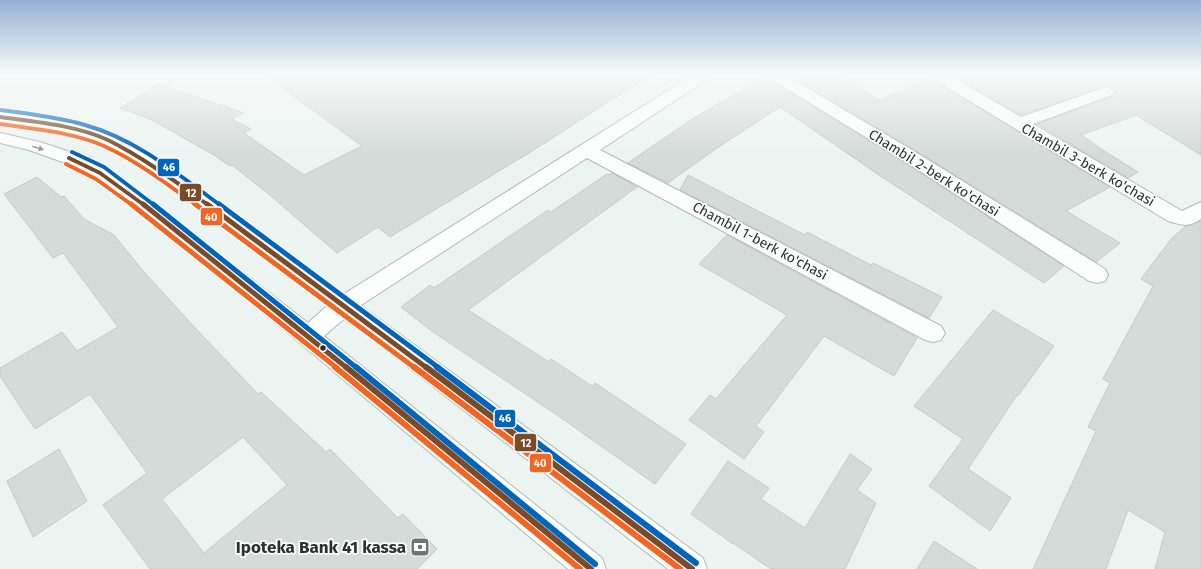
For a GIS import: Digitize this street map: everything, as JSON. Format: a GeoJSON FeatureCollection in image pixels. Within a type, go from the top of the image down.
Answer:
{"type":"FeatureCollection","features":[{"type":"Feature","properties":{"kind":"street"},"geometry":{"type":"LineString","coordinates":[[308,336],[344,305],[663,101]]}},
{"type":"Feature","properties":{"kind":"street","name":"Chambil 2-berk ko'chasi"},"geometry":{"type":"LineString","coordinates":[[817,101],[906,154],[1097,275]]}},
{"type":"Feature","properties":{"kind":"street","name":"Chambil 3-berk ko'chasi"},"geometry":{"type":"LineString","coordinates":[[980,101],[1175,216],[1186,219],[1201,209]]}},
{"type":"Feature","properties":{"kind":"street"},"geometry":{"type":"LineString","coordinates":[[1018,124],[1082,101]]}},
{"type":"Feature","properties":{"kind":"street"},"geometry":{"type":"LineString","coordinates":[[0,116],[60,126],[84,132],[107,140],[153,165],[344,305],[692,569]]}},
{"type":"Feature","properties":{"kind":"street"},"geometry":{"type":"LineString","coordinates":[[0,138],[78,161],[122,188],[308,336],[591,569]]}},
{"type":"Feature","properties":{"kind":"street","name":"Chambil 1-berk ko'chasi"},"geometry":{"type":"LineString","coordinates":[[586,150],[933,333]]}},
{"type":"Feature","properties":{"kind":"building"},"geometry":{"type":"Polygon","coordinates":[[[132,101],[208,101],[244,113],[232,119],[251,129],[244,133],[304,175],[362,146],[300,101],[611,101],[537,148],[390,237],[378,227],[337,253],[271,196],[232,165],[230,166],[214,155],[152,120],[120,108],[132,101]]]}},
{"type":"Feature","properties":{"kind":"building"},"geometry":{"type":"Polygon","coordinates":[[[724,101],[803,101],[899,159],[1064,266],[1044,283],[882,177],[780,107],[717,148],[668,183],[628,163],[689,121],[724,101]]]}},
{"type":"Feature","properties":{"kind":"building"},"geometry":{"type":"Polygon","coordinates":[[[830,101],[967,101],[1110,187],[1066,211],[1120,243],[1096,262],[913,149],[830,101]]]}},
{"type":"Feature","properties":{"kind":"building"},"geometry":{"type":"Polygon","coordinates":[[[996,101],[1063,101],[1021,115],[996,101]]]}},
{"type":"Feature","properties":{"kind":"building"},"geometry":{"type":"Polygon","coordinates":[[[1101,101],[1201,101],[1201,155],[1136,115],[1081,135],[1138,172],[1128,178],[1037,124],[1101,101]]]}},
{"type":"Feature","properties":{"kind":"building"},"geometry":{"type":"Polygon","coordinates":[[[612,173],[637,187],[468,310],[549,362],[551,359],[592,386],[595,383],[686,444],[655,484],[557,415],[433,332],[401,307],[430,285],[434,288],[548,210],[551,212],[607,174],[609,175],[612,173]]]}},
{"type":"Feature","properties":{"kind":"building"},"geometry":{"type":"Polygon","coordinates":[[[688,175],[805,235],[807,232],[871,265],[873,263],[942,297],[929,318],[680,190],[688,175]]]}},
{"type":"Feature","properties":{"kind":"building"},"geometry":{"type":"Polygon","coordinates":[[[37,177],[61,197],[64,196],[84,219],[114,235],[144,272],[258,394],[261,392],[326,452],[330,449],[398,518],[403,514],[437,549],[417,569],[150,569],[103,505],[147,473],[90,394],[35,429],[0,376],[0,368],[62,332],[77,351],[118,327],[63,253],[53,258],[4,194],[37,177]],[[243,437],[162,499],[204,553],[287,485],[243,437]]]}},
{"type":"Feature","properties":{"kind":"building"},"geometry":{"type":"Polygon","coordinates":[[[1201,221],[1201,569],[1155,569],[1165,532],[1128,510],[1106,569],[1033,569],[1096,431],[1088,427],[1110,383],[1103,379],[1153,286],[1141,279],[1172,238],[1186,226],[1201,221]]]}},
{"type":"Feature","properties":{"kind":"building"},"geometry":{"type":"Polygon","coordinates":[[[727,235],[917,338],[894,376],[824,336],[756,426],[764,432],[744,459],[689,420],[710,395],[716,399],[787,315],[699,264],[727,235]]]}},
{"type":"Feature","properties":{"kind":"building"},"geometry":{"type":"Polygon","coordinates":[[[993,310],[1054,346],[1018,396],[1017,395],[968,469],[1011,498],[990,531],[929,486],[963,439],[914,406],[993,310]]]}},
{"type":"Feature","properties":{"kind":"building"},"geometry":{"type":"Polygon","coordinates":[[[59,449],[87,501],[33,537],[7,481],[59,449]]]}},
{"type":"Feature","properties":{"kind":"building"},"geometry":{"type":"Polygon","coordinates":[[[850,454],[872,469],[857,490],[876,503],[845,569],[771,569],[691,514],[728,461],[769,488],[761,499],[805,528],[850,454]]]}},
{"type":"Feature","properties":{"kind":"building"},"geometry":{"type":"Polygon","coordinates":[[[934,541],[977,569],[917,569],[934,541]]]}},
{"type":"Feature","properties":{"kind":"transit line","name":"46"},"geometry":{"type":"LineString","coordinates":[[1,110],[61,119],[86,125],[110,134],[157,159],[348,299],[696,563]]}},
{"type":"Feature","properties":{"kind":"transit line","name":"12"},"geometry":{"type":"LineString","coordinates":[[0,117],[60,126],[84,132],[107,140],[153,165],[344,305],[692,569]]}},
{"type":"Feature","properties":{"kind":"transit line","name":"40"},"geometry":{"type":"LineString","coordinates":[[0,124],[59,133],[82,139],[104,146],[149,171],[340,311],[680,569]]}},
{"type":"Feature","properties":{"kind":"transit line","name":"46"},"geometry":{"type":"LineString","coordinates":[[72,152],[104,167],[126,183],[312,331],[595,564]]}},
{"type":"Feature","properties":{"kind":"transit line","name":"12"},"geometry":{"type":"LineString","coordinates":[[69,158],[100,173],[122,188],[308,336],[591,569]]}},
{"type":"Feature","properties":{"kind":"transit line","name":"40"},"geometry":{"type":"LineString","coordinates":[[66,164],[96,179],[118,194],[304,341],[580,569]]}},
{"type":"Feature","properties":{"kind":"place","name":"Ipoteka Bank 41 kassa"},"geometry":{"type":"Point","coordinates":[420,547]}}]}
